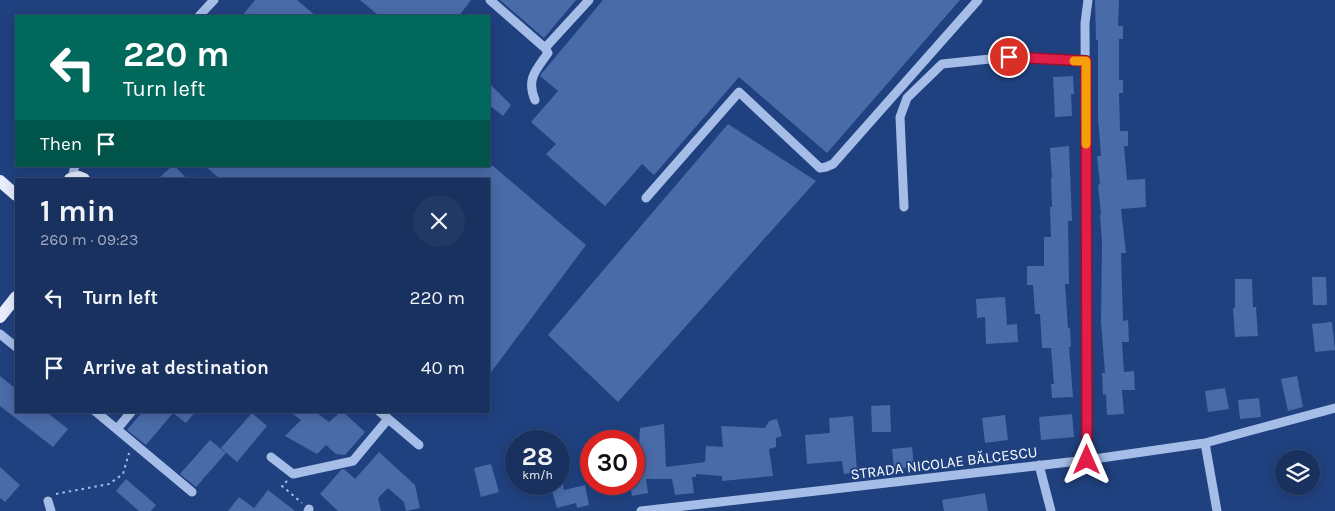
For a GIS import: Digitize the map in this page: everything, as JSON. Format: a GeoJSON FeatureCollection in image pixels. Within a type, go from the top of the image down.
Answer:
{"type":"FeatureCollection","features":[{"type":"Feature","properties":{"kind":"main road"},"geometry":{"type":"LineString","coordinates":[[0,181],[15,194]]}},
{"type":"Feature","properties":{"kind":"main road"},"geometry":{"type":"LineString","coordinates":[[0,317],[15,298]]}},
{"type":"Feature","properties":{"kind":"street"},"geometry":{"type":"LineString","coordinates":[[200,15],[214,0]]}},
{"type":"Feature","properties":{"kind":"street"},"geometry":{"type":"LineString","coordinates":[[490,0],[545,48],[548,53],[533,76],[530,89],[535,100]]}},
{"type":"Feature","properties":{"kind":"street"},"geometry":{"type":"LineString","coordinates":[[545,48],[589,0]]}},
{"type":"Feature","properties":{"kind":"street"},"geometry":{"type":"LineString","coordinates":[[646,198],[739,92],[820,168],[833,164],[978,0]]}},
{"type":"Feature","properties":{"kind":"street"},"geometry":{"type":"LineString","coordinates":[[1087,460],[1086,23],[1088,0]]}},
{"type":"Feature","properties":{"kind":"street"},"geometry":{"type":"LineString","coordinates":[[904,207],[900,117],[907,98],[942,64],[1009,57],[1086,61]]}},
{"type":"Feature","properties":{"kind":"street"},"geometry":{"type":"LineString","coordinates":[[0,334],[15,346]]}},
{"type":"Feature","properties":{"kind":"street","name":"STRADA NICOLAE BĂLCESCU"},"geometry":{"type":"LineString","coordinates":[[641,511],[1039,466],[1205,443],[1335,408]]}},
{"type":"Feature","properties":{"kind":"street"},"geometry":{"type":"LineString","coordinates":[[97,413],[192,492]]}},
{"type":"Feature","properties":{"kind":"street"},"geometry":{"type":"LineString","coordinates":[[116,429],[130,413]]}},
{"type":"Feature","properties":{"kind":"street"},"geometry":{"type":"LineString","coordinates":[[381,413],[419,445]]}},
{"type":"Feature","properties":{"kind":"street"},"geometry":{"type":"LineString","coordinates":[[271,457],[293,474],[353,461],[388,419]]}},
{"type":"Feature","properties":{"kind":"street"},"geometry":{"type":"LineString","coordinates":[[1205,443],[1216,511]]}},
{"type":"Feature","properties":{"kind":"street"},"geometry":{"type":"LineString","coordinates":[[1039,466],[1051,511]]}},
{"type":"Feature","properties":{"kind":"street"},"geometry":{"type":"LineString","coordinates":[[48,501],[51,511]]}},
{"type":"Feature","properties":{"kind":"path"},"geometry":{"type":"LineString","coordinates":[[48,501],[54,494],[109,484],[123,474],[130,440]]}},
{"type":"Feature","properties":{"kind":"path"},"geometry":{"type":"LineString","coordinates":[[293,474],[282,486],[309,510]]}},
{"type":"Feature","properties":{"kind":"building"},"geometry":{"type":"Polygon","coordinates":[[[255,0],[297,0],[315,15],[243,15],[255,0]]]}},
{"type":"Feature","properties":{"kind":"building"},"geometry":{"type":"Polygon","coordinates":[[[360,0],[471,0],[460,15],[378,15],[360,0]]]}},
{"type":"Feature","properties":{"kind":"building"},"geometry":{"type":"Polygon","coordinates":[[[500,0],[576,0],[544,38],[500,0]]]}},
{"type":"Feature","properties":{"kind":"building"},"geometry":{"type":"Polygon","coordinates":[[[603,0],[960,0],[827,153],[739,77],[654,175],[642,164],[605,206],[546,154],[556,144],[531,122],[558,91],[540,76],[603,0]]]}},
{"type":"Feature","properties":{"kind":"building"},"geometry":{"type":"Polygon","coordinates":[[[1095,0],[1119,0],[1118,26],[1123,26],[1123,39],[1119,39],[1119,80],[1123,80],[1123,93],[1119,93],[1120,131],[1128,131],[1128,146],[1124,146],[1127,180],[1145,179],[1146,207],[1121,209],[1126,253],[1121,253],[1123,321],[1128,320],[1129,342],[1122,342],[1124,372],[1134,371],[1135,390],[1122,390],[1124,414],[1107,415],[1106,394],[1103,395],[1102,373],[1105,373],[1101,322],[1102,242],[1097,156],[1101,156],[1098,118],[1098,40],[1096,40],[1095,0]]]}},
{"type":"Feature","properties":{"kind":"building"},"geometry":{"type":"Polygon","coordinates":[[[1073,76],[1074,94],[1071,94],[1072,116],[1055,117],[1053,77],[1073,76]]]}},
{"type":"Feature","properties":{"kind":"building"},"geometry":{"type":"Polygon","coordinates":[[[490,84],[511,105],[503,116],[490,106],[490,84]]]}},
{"type":"Feature","properties":{"kind":"building"},"geometry":{"type":"Polygon","coordinates":[[[728,124],[816,181],[618,402],[548,335],[728,124]]]}},
{"type":"Feature","properties":{"kind":"building"},"geometry":{"type":"Polygon","coordinates":[[[1069,146],[1072,221],[1068,221],[1069,284],[1065,284],[1068,328],[1070,328],[1071,347],[1069,347],[1073,397],[1052,398],[1051,384],[1054,384],[1051,348],[1042,348],[1040,314],[1035,314],[1033,285],[1027,285],[1027,266],[1044,266],[1044,237],[1051,237],[1050,207],[1052,207],[1052,178],[1050,148],[1069,146]]]}},
{"type":"Feature","properties":{"kind":"building"},"geometry":{"type":"Polygon","coordinates":[[[493,166],[586,245],[490,374],[490,178],[219,178],[206,167],[493,166]]]}},
{"type":"Feature","properties":{"kind":"building"},"geometry":{"type":"Polygon","coordinates":[[[171,167],[176,167],[186,178],[159,178],[171,167]]]}},
{"type":"Feature","properties":{"kind":"building"},"geometry":{"type":"Polygon","coordinates":[[[1312,277],[1326,277],[1327,305],[1313,305],[1312,277]]]}},
{"type":"Feature","properties":{"kind":"building"},"geometry":{"type":"Polygon","coordinates":[[[1235,279],[1252,279],[1253,307],[1256,307],[1258,336],[1235,337],[1233,308],[1235,308],[1235,279]]]}},
{"type":"Feature","properties":{"kind":"building"},"geometry":{"type":"Polygon","coordinates":[[[1005,297],[1007,325],[1017,324],[1018,342],[986,344],[985,317],[977,318],[976,299],[1005,297]]]}},
{"type":"Feature","properties":{"kind":"building"},"geometry":{"type":"Polygon","coordinates":[[[1332,322],[1335,350],[1315,352],[1312,324],[1332,322]]]}},
{"type":"Feature","properties":{"kind":"building"},"geometry":{"type":"Polygon","coordinates":[[[0,376],[15,388],[15,413],[48,413],[68,429],[53,447],[0,406],[0,376]]]}},
{"type":"Feature","properties":{"kind":"building"},"geometry":{"type":"Polygon","coordinates":[[[1297,376],[1303,407],[1288,411],[1281,379],[1297,376]]]}},
{"type":"Feature","properties":{"kind":"building"},"geometry":{"type":"Polygon","coordinates":[[[1225,388],[1229,409],[1208,412],[1205,391],[1225,388]]]}},
{"type":"Feature","properties":{"kind":"building"},"geometry":{"type":"Polygon","coordinates":[[[1259,398],[1261,417],[1240,419],[1238,400],[1259,398]]]}},
{"type":"Feature","properties":{"kind":"building"},"geometry":{"type":"Polygon","coordinates":[[[890,405],[891,432],[872,432],[871,406],[890,405]]]}},
{"type":"Feature","properties":{"kind":"building"},"geometry":{"type":"Polygon","coordinates":[[[141,413],[173,413],[146,445],[127,430],[141,413]]]}},
{"type":"Feature","properties":{"kind":"building"},"geometry":{"type":"Polygon","coordinates":[[[173,413],[194,413],[186,423],[173,413]]]}},
{"type":"Feature","properties":{"kind":"building"},"geometry":{"type":"Polygon","coordinates":[[[252,413],[267,426],[237,462],[221,448],[252,413]]]}},
{"type":"Feature","properties":{"kind":"building"},"geometry":{"type":"Polygon","coordinates":[[[292,413],[317,413],[329,422],[340,413],[344,413],[365,432],[345,455],[336,454],[326,445],[317,454],[285,436],[301,420],[292,413]]]}},
{"type":"Feature","properties":{"kind":"building"},"geometry":{"type":"Polygon","coordinates":[[[1072,414],[1074,437],[1041,440],[1039,417],[1072,414]]]}},
{"type":"Feature","properties":{"kind":"building"},"geometry":{"type":"Polygon","coordinates":[[[1005,415],[1008,440],[985,443],[982,418],[1005,415]]]}},
{"type":"Feature","properties":{"kind":"building"},"geometry":{"type":"Polygon","coordinates":[[[853,416],[857,472],[844,474],[842,461],[807,464],[805,435],[830,433],[829,418],[853,416]]]}},
{"type":"Feature","properties":{"kind":"building"},"geometry":{"type":"Polygon","coordinates":[[[777,419],[782,436],[776,438],[776,447],[769,449],[773,476],[722,481],[722,476],[696,474],[696,477],[692,477],[694,493],[675,495],[672,479],[646,479],[648,493],[645,494],[645,430],[640,430],[640,428],[664,424],[666,467],[705,462],[706,446],[723,447],[721,426],[765,428],[769,421],[777,419]]]}},
{"type":"Feature","properties":{"kind":"building"},"geometry":{"type":"Polygon","coordinates":[[[210,440],[226,453],[196,487],[180,474],[210,440]]]}},
{"type":"Feature","properties":{"kind":"building"},"geometry":{"type":"Polygon","coordinates":[[[912,447],[914,467],[894,469],[892,449],[912,447]]]}},
{"type":"Feature","properties":{"kind":"building"},"geometry":{"type":"Polygon","coordinates":[[[379,452],[415,485],[420,508],[406,511],[404,502],[388,488],[378,498],[381,511],[338,511],[320,494],[341,470],[344,469],[355,479],[379,452]]]}},
{"type":"Feature","properties":{"kind":"building"},"geometry":{"type":"Polygon","coordinates":[[[491,464],[499,492],[481,497],[474,468],[491,464]]]}},
{"type":"Feature","properties":{"kind":"building"},"geometry":{"type":"Polygon","coordinates":[[[0,467],[20,485],[5,502],[0,498],[0,467]]]}},
{"type":"Feature","properties":{"kind":"building"},"geometry":{"type":"Polygon","coordinates":[[[126,479],[156,505],[151,511],[139,511],[116,491],[126,479]]]}},
{"type":"Feature","properties":{"kind":"building"},"geometry":{"type":"Polygon","coordinates":[[[580,486],[580,495],[587,495],[589,505],[577,508],[576,503],[557,508],[553,495],[570,495],[570,489],[580,486]]]}},
{"type":"Feature","properties":{"kind":"building"},"geometry":{"type":"Polygon","coordinates":[[[268,490],[295,511],[228,511],[239,497],[254,508],[268,490]]]}},
{"type":"Feature","properties":{"kind":"building"},"geometry":{"type":"Polygon","coordinates":[[[985,493],[988,511],[944,511],[942,500],[985,493]]]}},
{"type":"Feature","properties":{"kind":"slow traffic"},"geometry":{"type":"LineString","coordinates":[[1074,61],[1086,61],[1086,144]]}},
{"type":"Feature","properties":{"kind":"route"},"geometry":{"type":"LineString","coordinates":[[1009,57],[1086,61],[1087,460]]}}]}
